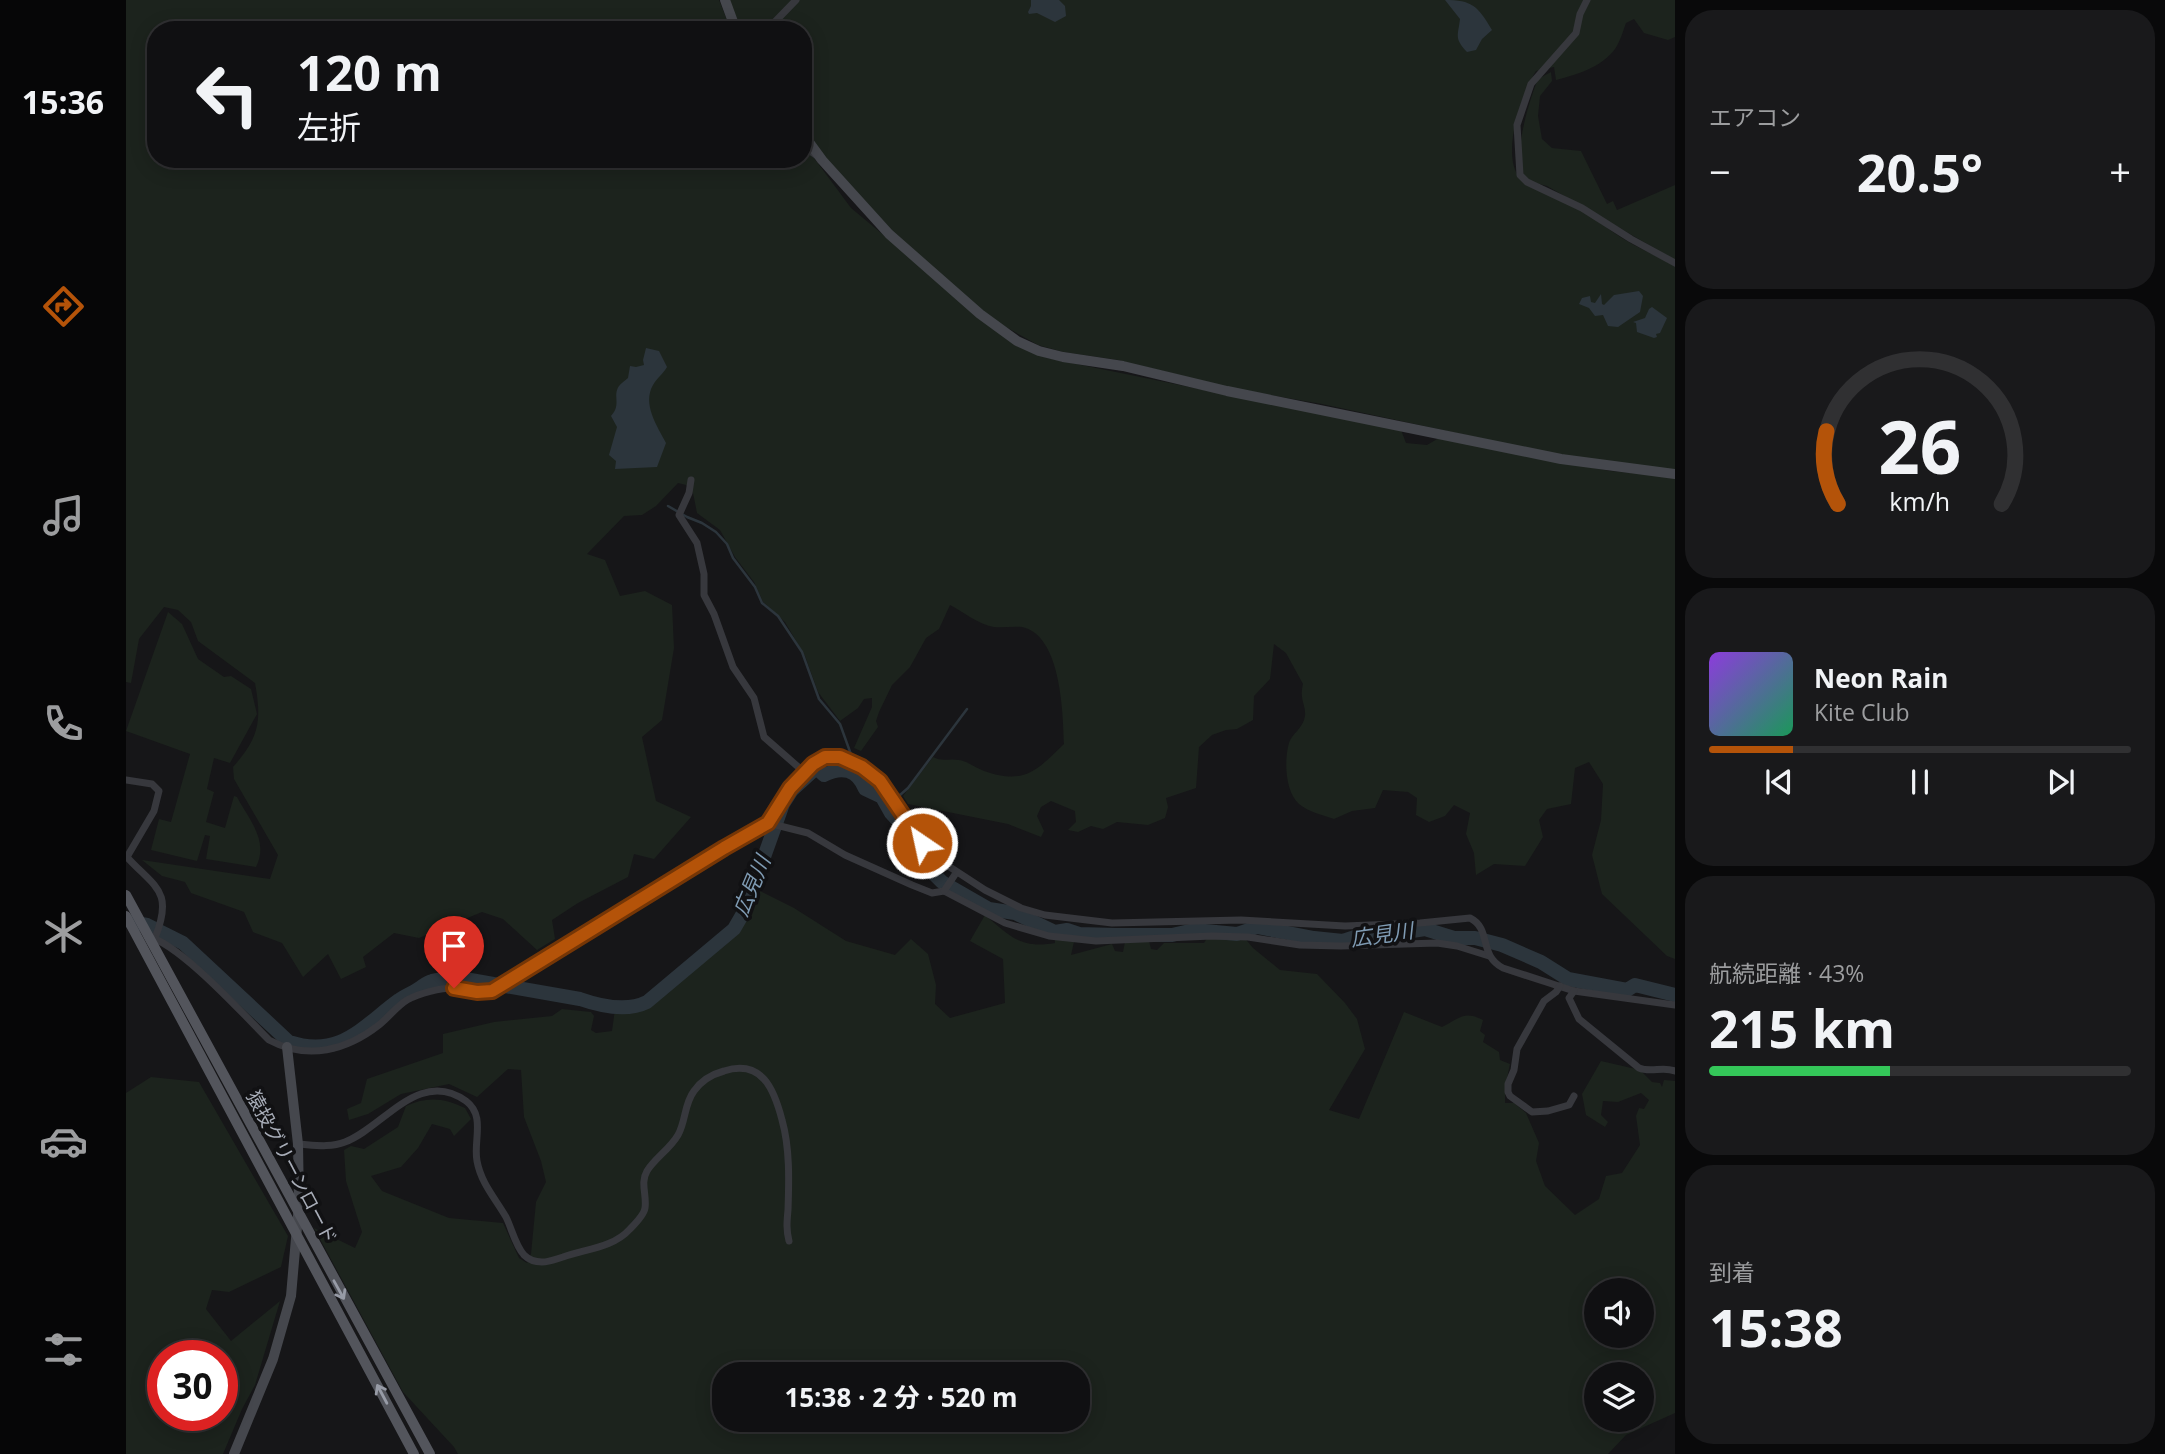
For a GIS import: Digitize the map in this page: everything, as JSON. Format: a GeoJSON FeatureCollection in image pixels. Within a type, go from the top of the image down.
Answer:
{"type":"FeatureCollection","features":[{"type":"Feature","properties":{"kind":"main road","name":"猿投グリーンロード"},"geometry":{"type":"LineString","coordinates":[[128,899],[430,1454]]}},
{"type":"Feature","properties":{"kind":"main road","name":"猿投グリーンロード"},"geometry":{"type":"LineString","coordinates":[[126,916],[153,942],[287,1215],[414,1454]]}},
{"type":"Feature","properties":{"kind":"street"},"geometry":{"type":"LineString","coordinates":[[725,0],[733,21]]}},
{"type":"Feature","properties":{"kind":"street"},"geometry":{"type":"LineString","coordinates":[[776,21],[796,0]]}},
{"type":"Feature","properties":{"kind":"street"},"geometry":{"type":"LineString","coordinates":[[1587,0],[1580,14],[1576,33],[1531,84],[1517,125],[1520,175],[1527,183],[1582,208],[1675,263]]}},
{"type":"Feature","properties":{"kind":"street"},"geometry":{"type":"LineString","coordinates":[[812,146],[889,234],[931,272],[1017,341],[1039,351],[1123,366],[1227,391],[1561,459],[1675,474]]}},
{"type":"Feature","properties":{"kind":"street"},"geometry":{"type":"LineString","coordinates":[[812,153],[822,160]]}},
{"type":"Feature","properties":{"kind":"street"},"geometry":{"type":"LineString","coordinates":[[691,480],[689,493],[680,513],[697,542],[704,574],[704,595],[714,614],[733,667],[754,698],[764,737],[804,772]]}},
{"type":"Feature","properties":{"kind":"street"},"geometry":{"type":"LineString","coordinates":[[126,930],[153,942],[194,967],[270,1040],[304,1050],[339,1049],[361,1038],[406,1000],[428,992],[454,988],[477,992],[492,991],[724,848],[770,823],[781,799],[804,772],[825,757],[835,756],[862,767],[880,781],[929,851],[955,875],[1034,912],[1095,922],[1241,920],[1366,926],[1465,918],[1477,922],[1483,932],[1488,954],[1492,961],[1503,968],[1574,991],[1675,1005]]}},
{"type":"Feature","properties":{"kind":"street"},"geometry":{"type":"LineString","coordinates":[[126,780],[152,784],[159,791],[154,811],[126,856],[155,883],[162,896],[163,919],[153,942]]}},
{"type":"Feature","properties":{"kind":"street"},"geometry":{"type":"LineString","coordinates":[[770,823],[808,833],[845,855],[912,885],[932,892],[945,890],[1016,927],[1077,940],[1212,936],[1270,939],[1300,945],[1415,942],[1457,946],[1488,954]]}},
{"type":"Feature","properties":{"kind":"street"},"geometry":{"type":"LineString","coordinates":[[945,890],[955,875]]}},
{"type":"Feature","properties":{"kind":"street"},"geometry":{"type":"LineString","coordinates":[[1560,986],[1544,1001],[1517,1049],[1508,1092],[1532,1112],[1539,1113],[1569,1105],[1574,1096]]}},
{"type":"Feature","properties":{"kind":"street"},"geometry":{"type":"LineString","coordinates":[[1574,991],[1569,998],[1579,1019],[1639,1068],[1675,1071]]}},
{"type":"Feature","properties":{"kind":"street"},"geometry":{"type":"LineString","coordinates":[[234,1454],[273,1359],[291,1296],[299,1204],[298,1144],[287,1047]]}},
{"type":"Feature","properties":{"kind":"street"},"geometry":{"type":"LineString","coordinates":[[298,1144],[330,1146],[347,1141],[402,1102],[420,1094],[441,1093],[456,1096],[467,1102],[473,1110],[479,1130],[476,1158],[480,1174],[505,1216],[521,1252],[529,1260],[547,1262],[606,1244],[629,1231],[645,1208],[643,1182],[646,1172],[678,1135],[693,1091],[720,1072],[746,1068],[763,1077],[783,1121],[788,1176],[786,1224],[789,1241]]}},
{"type":"Feature","properties":{"kind":"shaded area"},"geometry":{"type":"Polygon","coordinates":[[[126,0],[719,0],[727,21],[147,21],[147,168],[812,168],[812,155],[851,208],[1016,345],[1047,358],[1401,430],[1406,443],[1427,445],[1439,438],[1610,471],[1675,477],[1675,959],[1667,956],[1602,894],[1592,855],[1601,820],[1603,784],[1589,762],[1575,768],[1571,804],[1547,809],[1539,820],[1543,837],[1525,866],[1494,864],[1476,875],[1474,853],[1466,834],[1470,813],[1454,805],[1445,816],[1429,822],[1416,815],[1417,798],[1408,792],[1383,790],[1375,808],[1352,811],[1334,819],[1299,804],[1288,784],[1286,758],[1290,740],[1305,716],[1303,684],[1286,653],[1274,644],[1270,679],[1254,696],[1253,720],[1237,729],[1212,735],[1199,747],[1196,788],[1166,798],[1168,807],[1165,818],[1148,825],[1117,822],[1103,829],[1091,826],[1078,832],[1068,830],[1076,822],[1075,811],[1051,801],[1041,807],[1037,816],[1044,831],[1041,837],[1008,824],[908,804],[903,796],[933,757],[962,761],[998,775],[1020,776],[1037,768],[1064,744],[1061,695],[1052,659],[1045,644],[1035,633],[1022,627],[989,626],[950,605],[939,629],[926,638],[910,667],[892,685],[876,721],[878,727],[861,751],[854,748],[872,707],[872,698],[864,699],[858,708],[840,721],[818,692],[805,656],[785,622],[763,602],[754,582],[735,557],[720,530],[697,513],[693,493],[686,485],[678,483],[656,506],[642,515],[624,516],[587,554],[605,560],[620,596],[645,591],[672,605],[674,648],[662,720],[642,737],[656,801],[691,817],[654,859],[634,854],[628,877],[552,920],[555,939],[537,950],[503,919],[482,912],[419,938],[394,933],[363,957],[366,967],[341,979],[328,954],[303,977],[282,943],[253,932],[244,912],[191,893],[185,882],[162,876],[142,860],[270,879],[278,855],[234,779],[233,767],[248,747],[256,728],[258,708],[255,683],[198,641],[191,622],[178,610],[164,607],[139,639],[131,683],[126,682],[126,0]]]}},
{"type":"Feature","properties":{"kind":"shaded area"},"geometry":{"type":"Polygon","coordinates":[[[729,0],[1675,0],[1675,37],[1668,40],[1644,33],[1634,19],[1626,23],[1615,49],[1596,65],[1556,80],[1554,67],[1536,71],[1515,124],[1512,155],[1514,168],[1525,182],[1573,205],[1627,241],[1675,265],[1675,470],[1554,454],[1322,404],[1236,389],[1118,360],[1063,352],[1038,345],[974,309],[893,233],[819,151],[812,141],[812,21],[737,21],[729,0]]]}},
{"type":"Feature","properties":{"kind":"shaded area"},"geometry":{"type":"Polygon","coordinates":[[[1031,0],[1059,0],[1065,6],[1066,16],[1055,22],[1037,13],[1029,14],[1031,0]]]}},
{"type":"Feature","properties":{"kind":"shaded area"},"geometry":{"type":"Polygon","coordinates":[[[1445,0],[1462,1],[1473,6],[1492,30],[1482,39],[1476,50],[1467,52],[1460,43],[1460,19],[1445,0]]]}},
{"type":"Feature","properties":{"kind":"shaded area"},"geometry":{"type":"Polygon","coordinates":[[[1551,72],[1552,81],[1540,96],[1538,116],[1542,139],[1552,148],[1581,151],[1607,204],[1613,201],[1617,210],[1675,185],[1675,260],[1547,186],[1527,179],[1520,159],[1523,130],[1538,79],[1551,72]]]}},
{"type":"Feature","properties":{"kind":"shaded area"},"geometry":{"type":"Polygon","coordinates":[[[1639,291],[1643,296],[1640,312],[1618,327],[1608,326],[1603,315],[1595,316],[1589,308],[1579,304],[1582,298],[1590,296],[1591,302],[1595,303],[1601,294],[1604,305],[1614,295],[1639,291]]]}},
{"type":"Feature","properties":{"kind":"shaded area"},"geometry":{"type":"Polygon","coordinates":[[[1652,307],[1667,318],[1660,333],[1654,338],[1637,332],[1636,323],[1633,322],[1645,318],[1652,307]]]}},
{"type":"Feature","properties":{"kind":"shaded area"},"geometry":{"type":"Polygon","coordinates":[[[646,348],[659,351],[667,367],[653,385],[649,400],[652,415],[666,443],[657,467],[615,469],[616,461],[609,455],[617,427],[611,416],[616,408],[617,390],[628,378],[630,366],[644,365],[646,348]]]}},
{"type":"Feature","properties":{"kind":"shaded area"},"geometry":{"type":"Polygon","coordinates":[[[168,612],[182,624],[198,659],[224,677],[231,676],[251,689],[257,714],[230,763],[214,758],[207,789],[214,792],[206,822],[225,828],[234,796],[237,797],[259,840],[256,867],[206,859],[210,836],[205,835],[197,861],[151,850],[159,819],[171,822],[190,754],[126,731],[168,612]]]}},
{"type":"Feature","properties":{"kind":"shaded area"},"geometry":{"type":"Polygon","coordinates":[[[756,889],[794,908],[846,941],[895,955],[911,939],[928,954],[936,985],[935,1004],[950,1018],[1005,1003],[1003,959],[970,941],[985,915],[1009,935],[1024,942],[1055,943],[1055,938],[1074,942],[1071,955],[1112,944],[1115,951],[1123,952],[1125,942],[1149,941],[1151,949],[1157,950],[1164,943],[1204,943],[1215,925],[1237,929],[1253,948],[1280,970],[1317,974],[1357,1019],[1365,1049],[1329,1110],[1359,1119],[1404,1012],[1442,1027],[1466,1016],[1483,1020],[1480,1031],[1485,1035],[1483,1042],[1499,1052],[1500,1060],[1510,1064],[1505,1103],[1514,1103],[1526,1113],[1539,1143],[1536,1161],[1545,1186],[1575,1215],[1599,1199],[1606,1176],[1622,1173],[1640,1145],[1636,1116],[1639,1108],[1644,1109],[1649,1100],[1641,1093],[1618,1102],[1603,1101],[1601,1115],[1608,1122],[1605,1127],[1586,1115],[1582,1094],[1601,1061],[1640,1070],[1652,1082],[1660,1083],[1662,1087],[1664,1080],[1675,1081],[1675,1413],[1654,1422],[1654,1362],[1584,1362],[1584,1432],[1633,1432],[1626,1435],[1608,1454],[458,1454],[403,1392],[314,1228],[355,1248],[362,1232],[346,1181],[344,1150],[351,1146],[364,1149],[398,1127],[406,1106],[421,1101],[443,1100],[465,1108],[471,1119],[454,1136],[450,1129],[432,1124],[418,1148],[401,1167],[371,1176],[382,1191],[449,1218],[503,1223],[519,1258],[527,1263],[531,1254],[536,1202],[546,1182],[524,1117],[521,1070],[508,1069],[477,1097],[449,1084],[401,1094],[368,1114],[349,1120],[347,1109],[361,1103],[367,1079],[443,1053],[443,1034],[494,1022],[552,1016],[562,1009],[591,1012],[594,1016],[591,1030],[596,1033],[612,1031],[615,1009],[636,1010],[647,1004],[735,932],[744,919],[756,889]]]}},
{"type":"Feature","properties":{"kind":"shaded area"},"geometry":{"type":"Polygon","coordinates":[[[151,1077],[199,1082],[288,1236],[281,1267],[229,1292],[212,1290],[206,1309],[230,1340],[147,1340],[147,1431],[233,1431],[223,1454],[126,1454],[126,1093],[151,1077]]]}},
{"type":"Feature","properties":{"kind":"shaded area"},"geometry":{"type":"Polygon","coordinates":[[[280,1301],[255,1385],[238,1418],[238,1340],[232,1340],[280,1301]]]}},
{"type":"Feature","properties":{"kind":"waterway"},"geometry":{"type":"LineString","coordinates":[[668,506],[716,532],[727,544],[733,558],[755,587],[762,603],[778,616],[802,652],[819,699],[840,724],[853,760]]}},
{"type":"Feature","properties":{"kind":"waterway"},"geometry":{"type":"LineString","coordinates":[[893,794],[900,795],[908,788],[967,709]]}},
{"type":"Feature","properties":{"kind":"waterway","name":"広見川"},"geometry":{"type":"LineString","coordinates":[[131,922],[147,925],[183,943],[289,1042],[307,1046],[323,1046],[350,1037],[399,1000],[428,982],[440,979],[465,979],[596,1004],[631,1007],[647,1002],[734,929],[745,910],[783,804],[792,790],[816,768],[824,775],[843,770],[853,773],[865,789],[882,797],[921,853],[926,866],[942,882],[989,909],[1015,913],[1055,932],[1067,930],[1079,934],[1172,935],[1194,930],[1237,934],[1257,927],[1343,941],[1367,933],[1399,933],[1425,929],[1454,938],[1475,938],[1502,945],[1541,962],[1568,979],[1627,990],[1635,985],[1675,995]]}},
{"type":"Feature","properties":{"kind":"route"},"geometry":{"type":"LineString","coordinates":[[454,988],[477,992],[492,991],[768,823],[790,788],[813,764],[825,757],[840,757],[862,767],[880,781],[922,843]]}}]}
